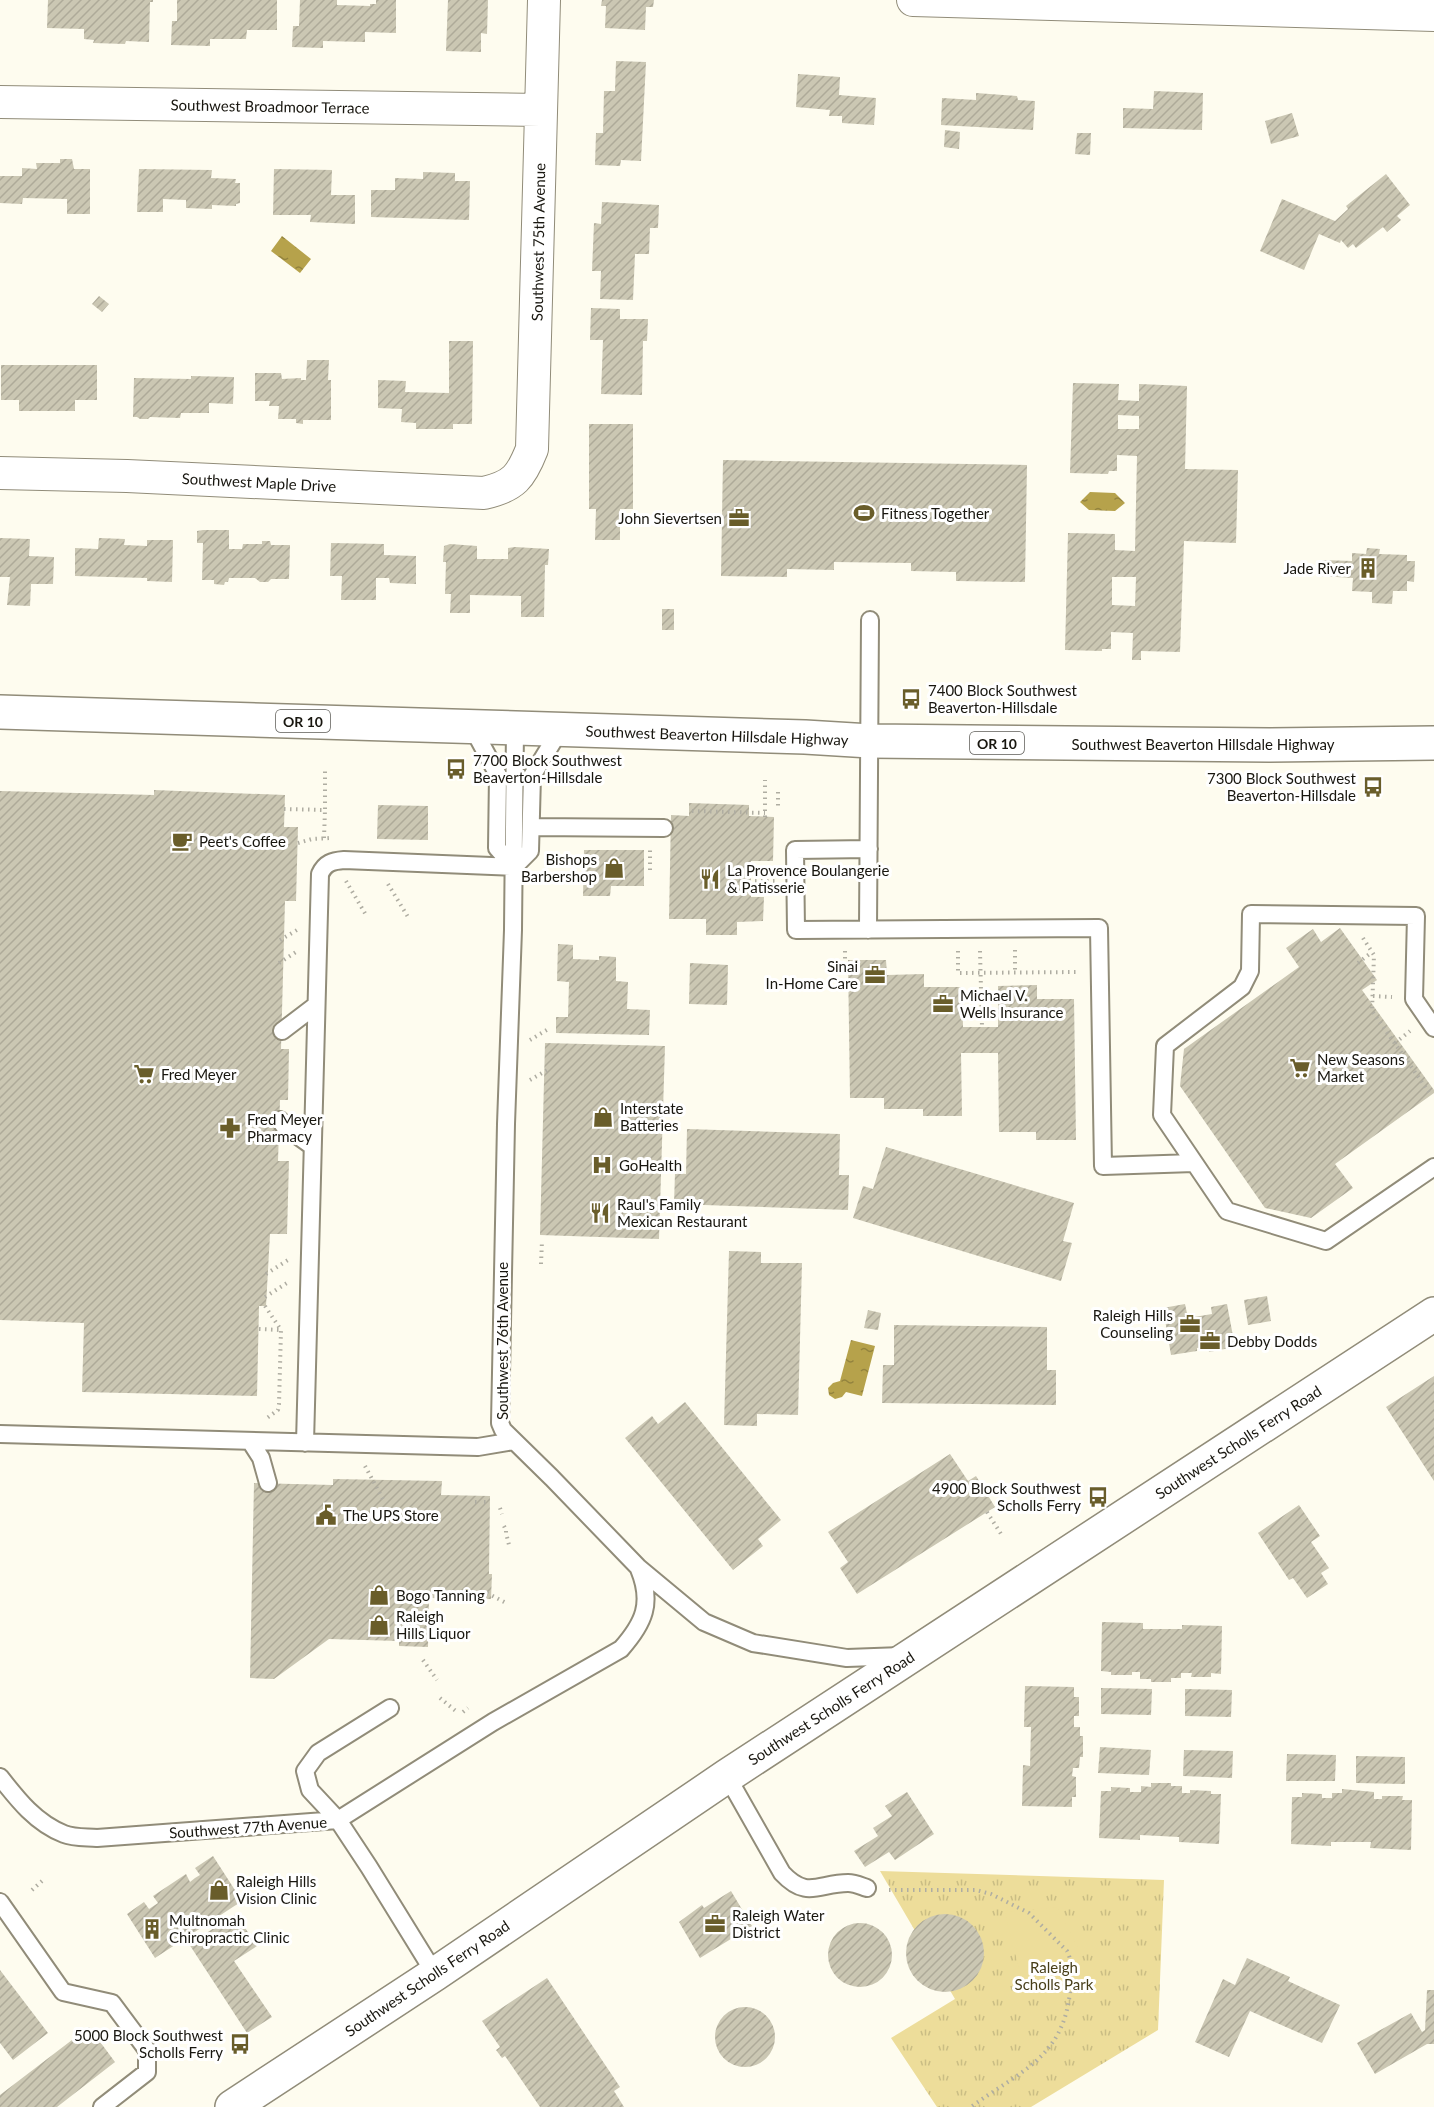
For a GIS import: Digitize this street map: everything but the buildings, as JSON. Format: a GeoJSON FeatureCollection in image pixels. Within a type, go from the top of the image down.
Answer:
{"type":"FeatureCollection","features":[{"type":"Feature","properties":{"kind":"main road","name":"Southwest Beaverton Hillsdale Highway"},"geometry":{"type":"LineString","coordinates":[[0,712],[805,737],[870,741],[1269,745],[1434,743]]}},
{"type":"Feature","properties":{"kind":"main road","name":"Southwest Scholls Ferry Road"},"geometry":{"type":"LineString","coordinates":[[232,2107],[435,1974],[727,1776],[1434,1314]]}},
{"type":"Feature","properties":{"kind":"street","name":"Southwest 75th Avenue"},"geometry":{"type":"LineString","coordinates":[[514,480],[525,465],[532,448],[539,254],[540,110],[544,0]]}},
{"type":"Feature","properties":{"kind":"street"},"geometry":{"type":"LineString","coordinates":[[913,0],[1263,5],[1434,15]]}},
{"type":"Feature","properties":{"kind":"street","name":"Southwest Broadmoor Terrace"},"geometry":{"type":"LineString","coordinates":[[0,102],[540,110]]}},
{"type":"Feature","properties":{"kind":"street","name":"Southwest Maple Drive"},"geometry":{"type":"LineString","coordinates":[[0,473],[127,476],[484,493],[503,488],[514,480]]}},
{"type":"Feature","properties":{"kind":"lane"},"geometry":{"type":"LineString","coordinates":[[868,930],[870,620]]}},
{"type":"Feature","properties":{"kind":"lane"},"geometry":{"type":"LineString","coordinates":[[472,727],[498,775],[497,848],[514,867]]}},
{"type":"Feature","properties":{"kind":"lane","name":"Southwest 76th Avenue"},"geometry":{"type":"LineString","coordinates":[[515,728],[514,867],[500,1412],[503,1431],[639,1568],[704,1622],[753,1643],[847,1658],[912,1655]]}},
{"type":"Feature","properties":{"kind":"lane"},"geometry":{"type":"LineString","coordinates":[[304,1443],[320,874],[323,867],[335,861],[514,867],[530,850],[532,776],[560,730]]}},
{"type":"Feature","properties":{"kind":"lane"},"geometry":{"type":"LineString","coordinates":[[531,827],[664,828]]}},
{"type":"Feature","properties":{"kind":"lane"},"geometry":{"type":"LineString","coordinates":[[869,849],[795,850],[796,930],[1099,928],[1102,1166],[1194,1163]]}},
{"type":"Feature","properties":{"kind":"lane"},"geometry":{"type":"LineString","coordinates":[[1434,1028],[1414,999],[1416,916],[1251,914],[1250,971],[1242,987],[1165,1046],[1162,1115],[1227,1211],[1326,1241],[1434,1167]]}},
{"type":"Feature","properties":{"kind":"lane"},"geometry":{"type":"LineString","coordinates":[[282,1031],[315,1006]]}},
{"type":"Feature","properties":{"kind":"lane"},"geometry":{"type":"LineString","coordinates":[[280,1120],[284,1126],[312,1146]]}},
{"type":"Feature","properties":{"kind":"lane"},"geometry":{"type":"LineString","coordinates":[[0,1434],[478,1447],[514,1441]]}},
{"type":"Feature","properties":{"kind":"lane"},"geometry":{"type":"LineString","coordinates":[[250,1441],[261,1458],[268,1483]]}},
{"type":"Feature","properties":{"kind":"lane"},"geometry":{"type":"LineString","coordinates":[[390,1708],[318,1753],[305,1771],[310,1790],[338,1820],[493,1722],[621,1648],[634,1633],[642,1617],[647,1598],[639,1568]]}},
{"type":"Feature","properties":{"kind":"lane"},"geometry":{"type":"LineString","coordinates":[[727,1776],[788,1880],[803,1889],[847,1883],[867,1888]]}},
{"type":"Feature","properties":{"kind":"lane","name":"Southwest 77th Avenue"},"geometry":{"type":"LineString","coordinates":[[0,1777],[38,1820],[65,1835],[97,1838],[338,1820],[435,1974]]}},
{"type":"Feature","properties":{"kind":"lane"},"geometry":{"type":"LineString","coordinates":[[0,1902],[63,1992],[112,2003],[147,2050],[147,2072],[102,2107]]}},
{"type":"Feature","properties":{"kind":"path"},"geometry":{"type":"LineString","coordinates":[[324,838],[325,770]]}},
{"type":"Feature","properties":{"kind":"path"},"geometry":{"type":"LineString","coordinates":[[692,811],[765,815],[765,780]]}},
{"type":"Feature","properties":{"kind":"path"},"geometry":{"type":"LineString","coordinates":[[778,792],[778,809]]}},
{"type":"Feature","properties":{"kind":"path"},"geometry":{"type":"LineString","coordinates":[[284,809],[325,810]]}},
{"type":"Feature","properties":{"kind":"path"},"geometry":{"type":"LineString","coordinates":[[646,848],[650,849],[650,870]]}},
{"type":"Feature","properties":{"kind":"path"},"geometry":{"type":"LineString","coordinates":[[374,861],[408,917]]}},
{"type":"Feature","properties":{"kind":"path"},"geometry":{"type":"LineString","coordinates":[[346,880],[366,915]]}},
{"type":"Feature","properties":{"kind":"path"},"geometry":{"type":"LineString","coordinates":[[755,881],[781,881]]}},
{"type":"Feature","properties":{"kind":"path"},"geometry":{"type":"LineString","coordinates":[[1347,916],[1374,955],[1372,1011],[1431,1095]]}},
{"type":"Feature","properties":{"kind":"path"},"geometry":{"type":"LineString","coordinates":[[280,940],[302,926]]}},
{"type":"Feature","properties":{"kind":"path"},"geometry":{"type":"LineString","coordinates":[[980,929],[981,1027]]}},
{"type":"Feature","properties":{"kind":"path"},"geometry":{"type":"LineString","coordinates":[[958,946],[958,974],[1100,972]]}},
{"type":"Feature","properties":{"kind":"path"},"geometry":{"type":"LineString","coordinates":[[844,948],[845,968]]}},
{"type":"Feature","properties":{"kind":"path"},"geometry":{"type":"LineString","coordinates":[[279,963],[301,949]]}},
{"type":"Feature","properties":{"kind":"path"},"geometry":{"type":"LineString","coordinates":[[1358,963],[1372,952]]}},
{"type":"Feature","properties":{"kind":"path"},"geometry":{"type":"LineString","coordinates":[[526,1042],[550,1028]]}},
{"type":"Feature","properties":{"kind":"path"},"geometry":{"type":"LineString","coordinates":[[1402,1065],[1407,1061]]}},
{"type":"Feature","properties":{"kind":"path"},"geometry":{"type":"LineString","coordinates":[[524,1083],[549,1070]]}},
{"type":"Feature","properties":{"kind":"path"},"geometry":{"type":"LineString","coordinates":[[541,1264],[542,1241]]}},
{"type":"Feature","properties":{"kind":"path"},"geometry":{"type":"LineString","coordinates":[[266,1274],[292,1257]]}},
{"type":"Feature","properties":{"kind":"path"},"geometry":{"type":"LineString","coordinates":[[265,1297],[291,1281]]}},
{"type":"Feature","properties":{"kind":"path"},"geometry":{"type":"LineString","coordinates":[[263,1419],[278,1410],[280,1330],[265,1306]]}},
{"type":"Feature","properties":{"kind":"path"},"geometry":{"type":"LineString","coordinates":[[259,1329],[280,1330]]}},
{"type":"Feature","properties":{"kind":"path"},"geometry":{"type":"LineString","coordinates":[[365,1466],[384,1501]]}},
{"type":"Feature","properties":{"kind":"path"},"geometry":{"type":"LineString","coordinates":[[484,1502],[490,1502]]}},
{"type":"Feature","properties":{"kind":"path"},"geometry":{"type":"LineString","coordinates":[[500,1508],[502,1514]]}},
{"type":"Feature","properties":{"kind":"path"},"geometry":{"type":"LineString","coordinates":[[987,1512],[1003,1538]]}},
{"type":"Feature","properties":{"kind":"path"},"geometry":{"type":"LineString","coordinates":[[506,1531],[509,1545]]}},
{"type":"Feature","properties":{"kind":"path"},"geometry":{"type":"LineString","coordinates":[[487,1593],[506,1604]]}},
{"type":"Feature","properties":{"kind":"path"},"geometry":{"type":"LineString","coordinates":[[423,1660],[437,1680]]}},
{"type":"Feature","properties":{"kind":"path"},"geometry":{"type":"LineString","coordinates":[[440,1698],[457,1712]]}},
{"type":"Feature","properties":{"kind":"path"},"geometry":{"type":"LineString","coordinates":[[463,1712],[468,1708]]}},
{"type":"Feature","properties":{"kind":"path"},"geometry":{"type":"LineString","coordinates":[[32,1890],[42,1881]]}},
{"type":"Feature","properties":{"kind":"path"},"geometry":{"type":"LineString","coordinates":[[867,1888],[894,1891],[976,1890],[992,1894],[1029,1913],[1067,1951],[1072,1964],[1069,2001],[1063,2023],[1050,2048],[1036,2062],[971,2107]]}},
{"type":"Feature","properties":{"kind":"green space","name":"Raleigh Scholls Park"},"geometry":{"type":"Polygon","coordinates":[[[880,1871],[1164,1880],[1158,2030],[1031,2107],[937,2107],[891,2038],[955,1999],[880,1871]]]}},
{"type":"Feature","properties":{"kind":"green space"},"geometry":{"type":"Polygon","coordinates":[[[1057,1907],[1080,1951],[1082,1969],[1020,1973],[1005,1912],[1057,1907]]]}},
{"type":"Feature","properties":{"kind":"water"},"geometry":{"type":"Polygon","coordinates":[[[282,236],[311,259],[300,273],[271,251],[282,236]]]}},
{"type":"Feature","properties":{"kind":"water"},"geometry":{"type":"Polygon","coordinates":[[[1090,492],[1115,493],[1125,503],[1115,511],[1089,510],[1080,502],[1090,492]]]}},
{"type":"Feature","properties":{"kind":"water"},"geometry":{"type":"Polygon","coordinates":[[[851,1340],[875,1346],[862,1396],[846,1392],[842,1397],[835,1399],[829,1395],[828,1388],[840,1381],[851,1340]]]}},
{"type":"Feature","properties":{"kind":"place","name":"Fitness Together"},"geometry":{"type":"Point","coordinates":[864,513]}},
{"type":"Feature","properties":{"kind":"place","name":"John Sievertsen"},"geometry":{"type":"Point","coordinates":[739,518]}},
{"type":"Feature","properties":{"kind":"place","name":"Jade River"},"geometry":{"type":"Point","coordinates":[1368,568]}},
{"type":"Feature","properties":{"kind":"place","name":"7400 Block Southwest Beaverton-Hillsdale"},"geometry":{"type":"Point","coordinates":[911,699]}},
{"type":"Feature","properties":{"kind":"place","name":"7700 Block Southwest Beaverton-Hillsdale"},"geometry":{"type":"Point","coordinates":[456,769]}},
{"type":"Feature","properties":{"kind":"place","name":"7300 Block Southwest Beaverton-Hillsdale"},"geometry":{"type":"Point","coordinates":[1373,787]}},
{"type":"Feature","properties":{"kind":"place","name":"Peet's Coffee"},"geometry":{"type":"Point","coordinates":[182,841]}},
{"type":"Feature","properties":{"kind":"place","name":"Bishops Barbershop"},"geometry":{"type":"Point","coordinates":[614,868]}},
{"type":"Feature","properties":{"kind":"place","name":"La Provence Boulangerie & Patisserie"},"geometry":{"type":"Point","coordinates":[710,879]}},
{"type":"Feature","properties":{"kind":"place","name":"Sinai In-Home Care"},"geometry":{"type":"Point","coordinates":[875,975]}},
{"type":"Feature","properties":{"kind":"place","name":"Michael V. Wells Insurance"},"geometry":{"type":"Point","coordinates":[943,1004]}},
{"type":"Feature","properties":{"kind":"place","name":"New Seasons Market"},"geometry":{"type":"Point","coordinates":[1300,1068]}},
{"type":"Feature","properties":{"kind":"place","name":"Fred Meyer"},"geometry":{"type":"Point","coordinates":[144,1074]}},
{"type":"Feature","properties":{"kind":"place","name":"Interstate Batteries"},"geometry":{"type":"Point","coordinates":[603,1117]}},
{"type":"Feature","properties":{"kind":"place","name":"Fred Meyer Pharmacy"},"geometry":{"type":"Point","coordinates":[230,1128]}},
{"type":"Feature","properties":{"kind":"place","name":"GoHealth"},"geometry":{"type":"Point","coordinates":[602,1165]}},
{"type":"Feature","properties":{"kind":"place","name":"Raul's Family Mexican Restaurant"},"geometry":{"type":"Point","coordinates":[600,1213]}},
{"type":"Feature","properties":{"kind":"place","name":"Raleigh Hills Counseling"},"geometry":{"type":"Point","coordinates":[1190,1324]}},
{"type":"Feature","properties":{"kind":"place","name":"Debby Dodds"},"geometry":{"type":"Point","coordinates":[1210,1341]}},
{"type":"Feature","properties":{"kind":"place","name":"4900 Block Southwest Scholls Ferry"},"geometry":{"type":"Point","coordinates":[1098,1497]}},
{"type":"Feature","properties":{"kind":"place","name":"The UPS Store"},"geometry":{"type":"Point","coordinates":[326,1515]}},
{"type":"Feature","properties":{"kind":"place","name":"Bogo Tanning"},"geometry":{"type":"Point","coordinates":[379,1595]}},
{"type":"Feature","properties":{"kind":"place","name":"Raleigh Hills Liquor"},"geometry":{"type":"Point","coordinates":[379,1625]}},
{"type":"Feature","properties":{"kind":"place","name":"Raleigh Hills Vision Clinic"},"geometry":{"type":"Point","coordinates":[219,1890]}},
{"type":"Feature","properties":{"kind":"place","name":"Raleigh Water District"},"geometry":{"type":"Point","coordinates":[715,1924]}},
{"type":"Feature","properties":{"kind":"place","name":"Multnomah Chiropractic Clinic"},"geometry":{"type":"Point","coordinates":[152,1929]}},
{"type":"Feature","properties":{"kind":"place","name":"5000 Block Southwest Scholls Ferry"},"geometry":{"type":"Point","coordinates":[240,2044]}}]}
